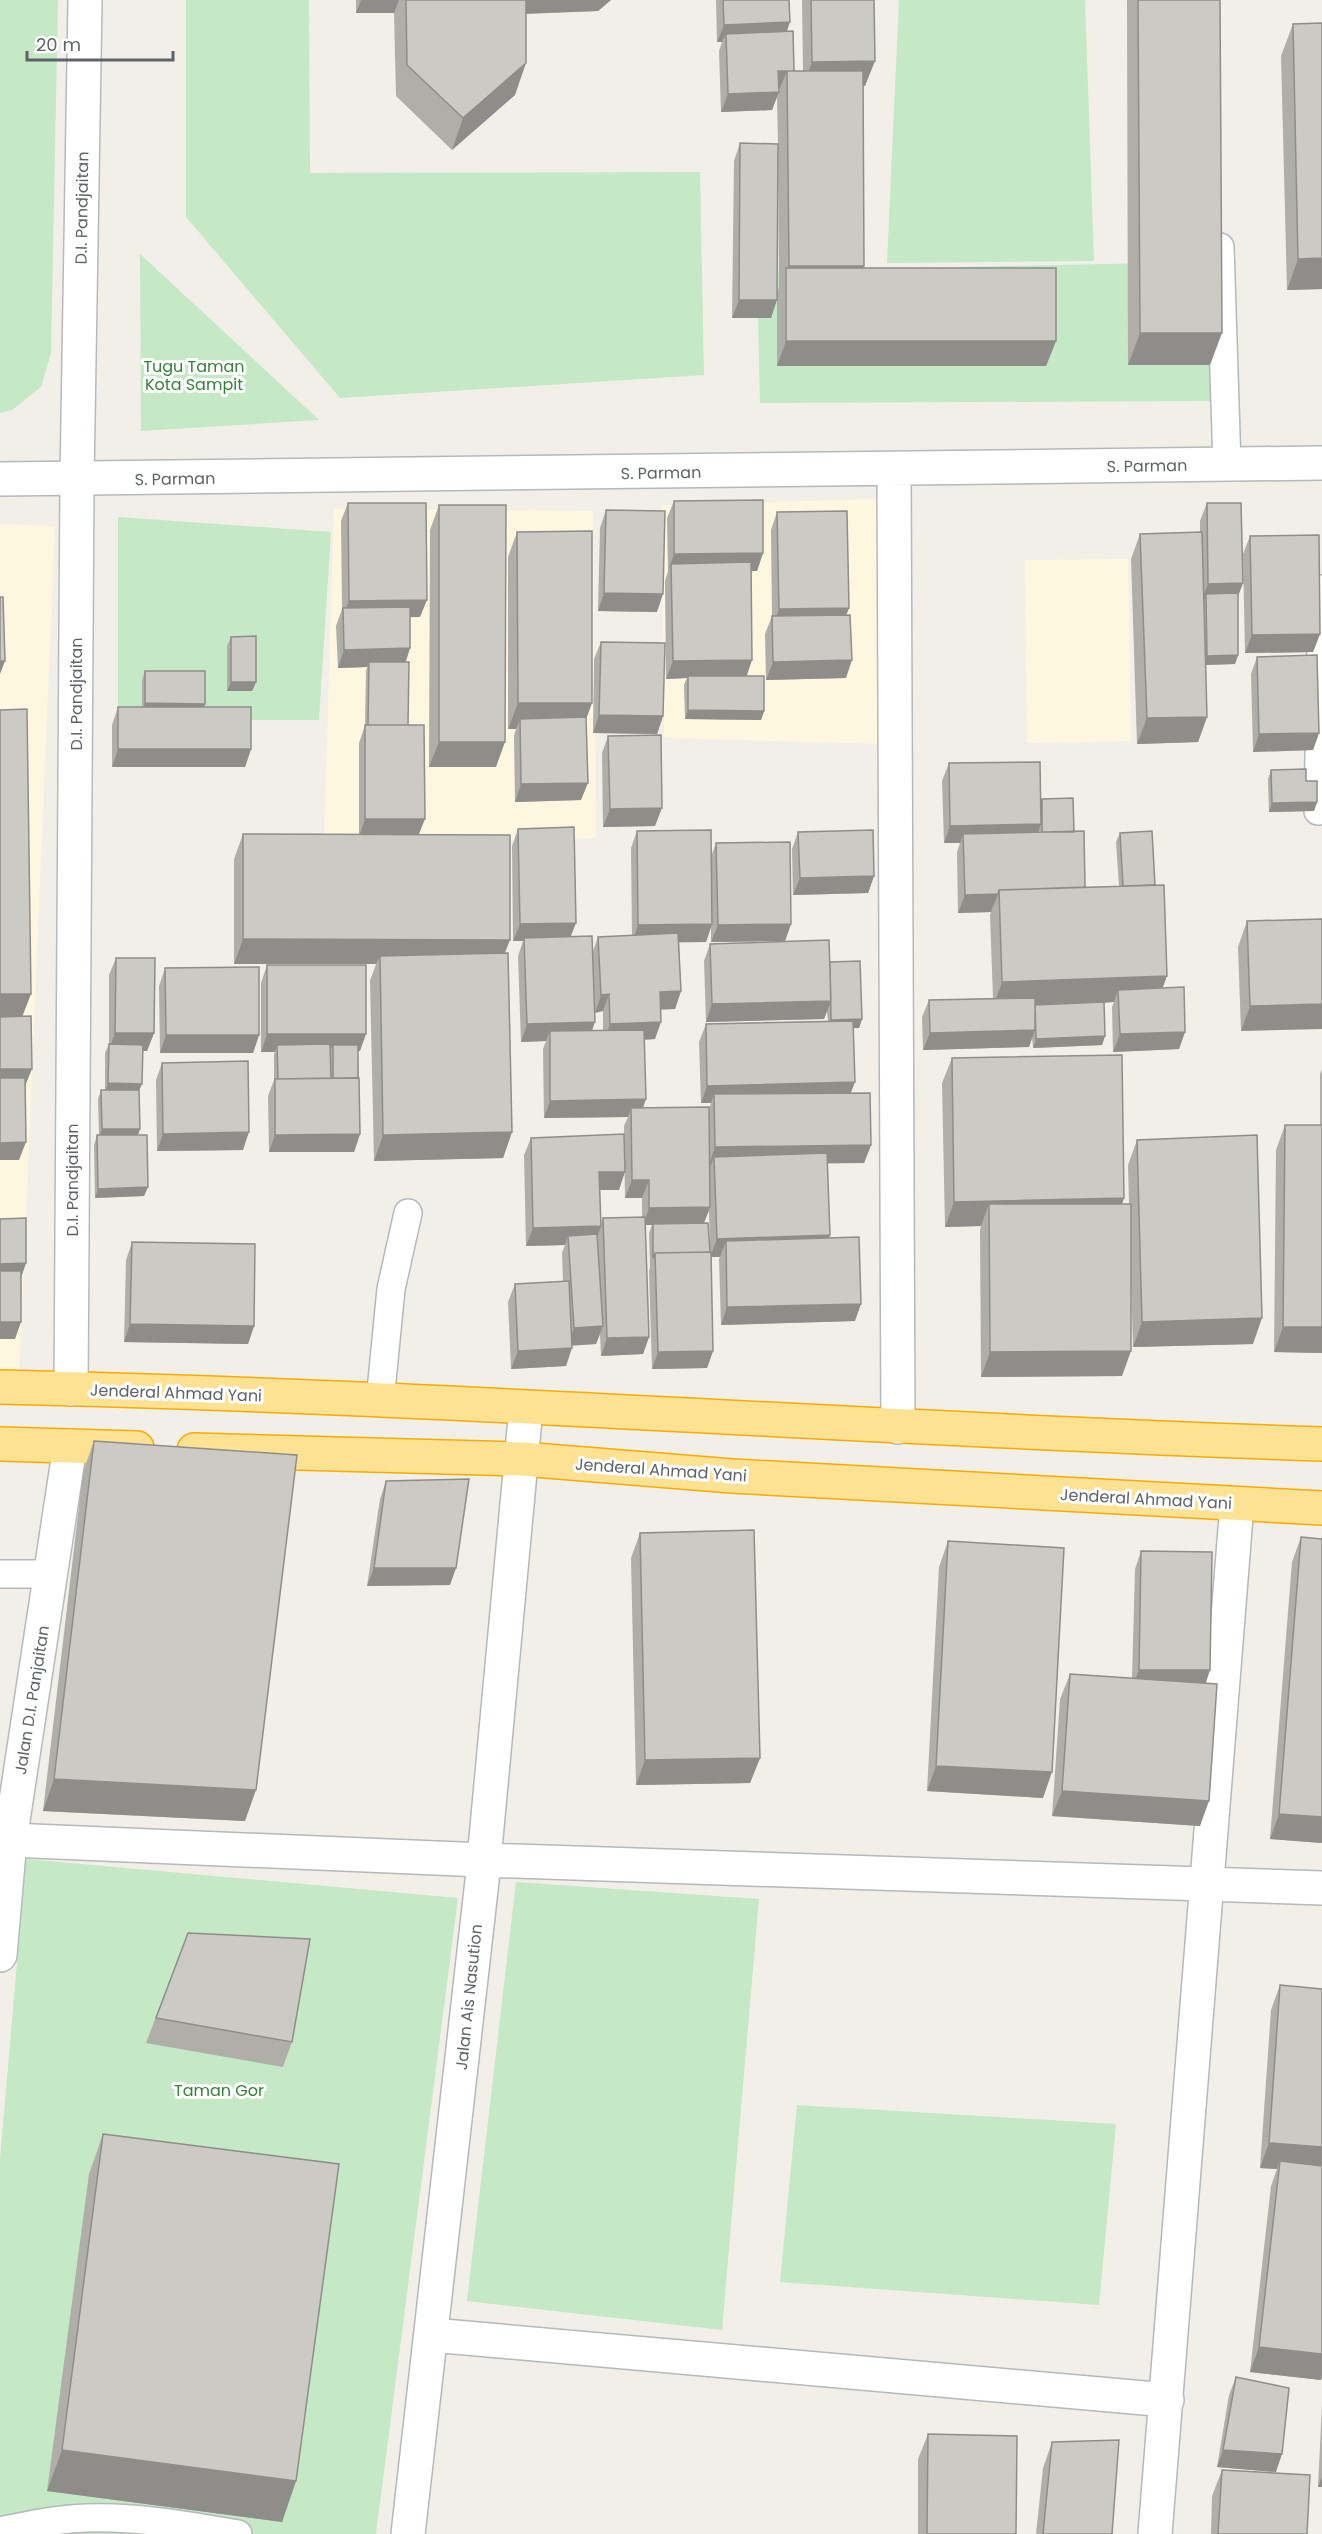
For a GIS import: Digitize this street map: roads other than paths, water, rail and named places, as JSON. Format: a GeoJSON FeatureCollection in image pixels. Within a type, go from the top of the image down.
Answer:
{"type":"FeatureCollection","features":[{"type":"Feature","properties":{"kind":"highway","name":"Jenderal Ahmad Yani"},"geometry":{"type":"LineString","coordinates":[[0,1388],[380,1401],[898,1427],[1322,1444]]}},
{"type":"Feature","properties":{"kind":"highway","name":"Jenderal Ahmad Yani"},"geometry":{"type":"LineString","coordinates":[[0,1444],[522,1459],[744,1477],[1322,1508]]}},
{"type":"Feature","properties":{"kind":"street","name":"D.I. Pandjaitan"},"geometry":{"type":"LineString","coordinates":[[71,1389],[77,480],[85,0]]}},
{"type":"Feature","properties":{"kind":"street","name":"S. Parman"},"geometry":{"type":"LineString","coordinates":[[0,479],[77,480],[1322,463]]}},
{"type":"Feature","properties":{"kind":"street"},"geometry":{"type":"LineString","coordinates":[[894,470],[898,1427]]}},
{"type":"Feature","properties":{"kind":"street","name":"Jalan Ais Nasution"},"geometry":{"type":"LineString","coordinates":[[408,2534],[432,2335],[483,1860],[526,1408]]}},
{"type":"Feature","properties":{"kind":"street","name":"Jalan D.I. Panjaitan"},"geometry":{"type":"LineString","coordinates":[[0,1955],[10,1840],[70,1446]]}},
{"type":"Feature","properties":{"kind":"street"},"geometry":{"type":"LineString","coordinates":[[1155,2534],[1237,1504]]}},
{"type":"Feature","properties":{"kind":"street"},"geometry":{"type":"LineString","coordinates":[[10,1840],[483,1860],[1322,1888]]}},
{"type":"Feature","properties":{"kind":"street"},"geometry":{"type":"LineString","coordinates":[[432,2335],[1167,2400]]}},
{"type":"Feature","properties":{"kind":"lane"},"geometry":{"type":"LineString","coordinates":[[1220,219],[1227,465]]}},
{"type":"Feature","properties":{"kind":"lane"},"geometry":{"type":"LineString","coordinates":[[1318,811],[1322,589]]}},
{"type":"Feature","properties":{"kind":"lane"},"geometry":{"type":"LineString","coordinates":[[380,1401],[391,1289],[408,1213]]}},
{"type":"Feature","properties":{"kind":"lane"},"geometry":{"type":"LineString","coordinates":[[0,1574],[51,1574]]}},
{"type":"Feature","properties":{"kind":"lane"},"geometry":{"type":"LineString","coordinates":[[0,2531],[38,2523],[88,2518],[183,2525],[238,2534]]}},
{"type":"Feature","properties":{"kind":"park label","name":"Tugu Taman Kota Sampit"},"geometry":{"type":"Point","coordinates":[194,375]}},
{"type":"Feature","properties":{"kind":"park label","name":"Taman Gor"},"geometry":{"type":"Point","coordinates":[219,2090]}}]}
